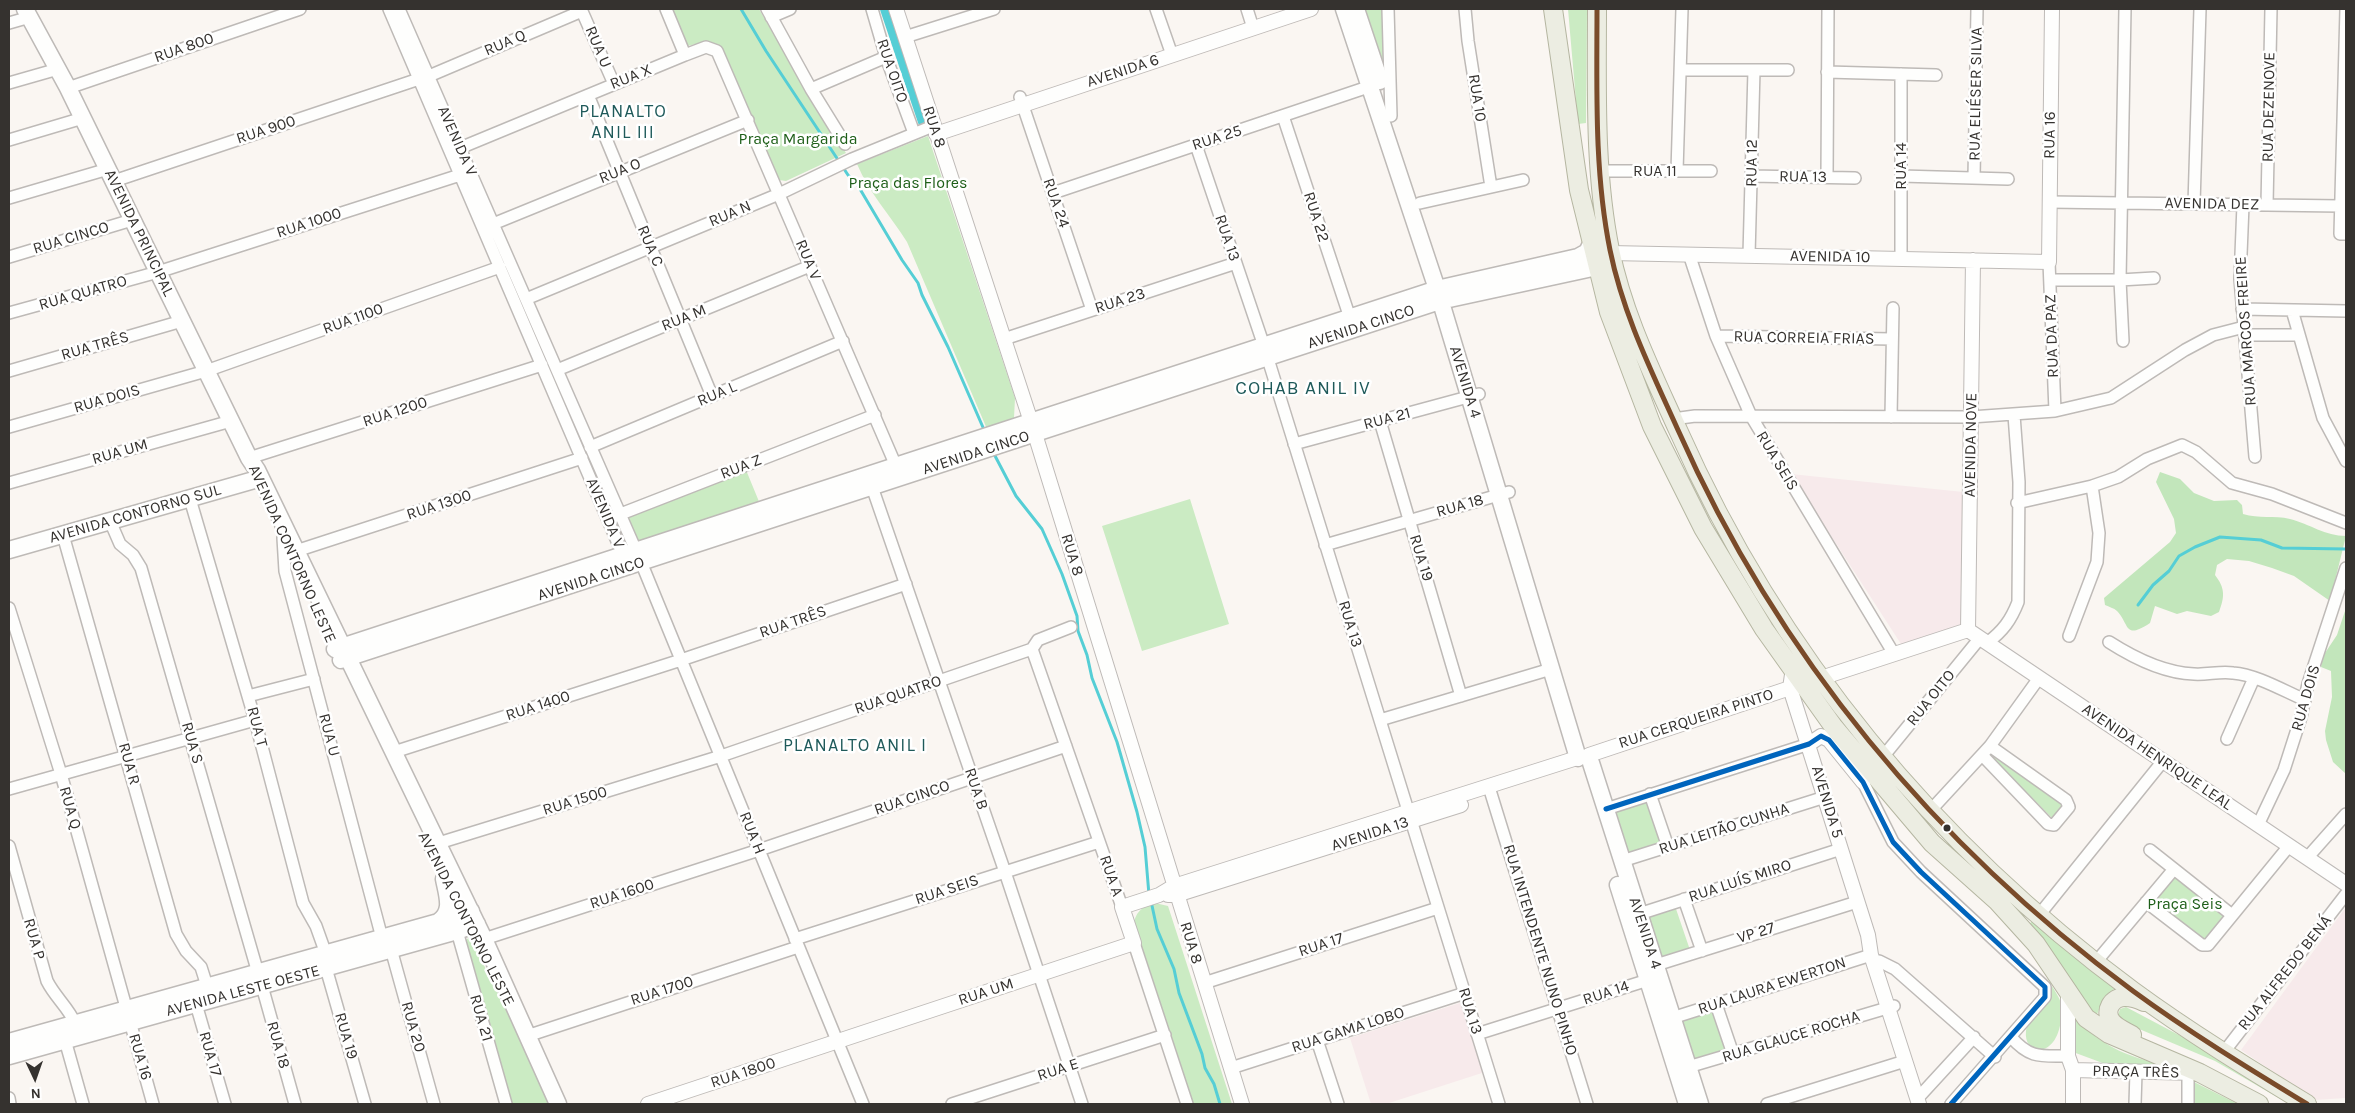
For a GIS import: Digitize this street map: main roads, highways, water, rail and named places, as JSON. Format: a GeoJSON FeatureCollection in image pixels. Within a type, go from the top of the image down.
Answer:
{"type":"FeatureCollection","features":[{"type":"Feature","properties":{"kind":"main road","name":"AVENIDA 4"},"geometry":{"type":"LineString","coordinates":[[1344,9],[1375,85],[1444,294],[1583,760],[1606,809],[1622,862],[1625,889],[1639,914],[1652,972]]}},
{"type":"Feature","properties":{"kind":"main road","name":"AVENIDA 4"},"geometry":{"type":"LineString","coordinates":[[1356,9],[1375,85],[1391,116],[1420,203],[1444,294]]}},
{"type":"Feature","properties":{"kind":"main road"},"geometry":{"type":"LineString","coordinates":[[1553,9],[1576,168],[1591,244],[1609,312],[1628,366],[1660,442],[1703,528],[1764,629],[1793,668],[1797,686],[1873,771],[1932,843],[1997,902],[2028,934],[2052,965],[2082,1014],[2102,1031],[2259,1104]]}},
{"type":"Feature","properties":{"kind":"main road"},"geometry":{"type":"LineString","coordinates":[[1597,9],[1600,171],[1604,218],[1610,253],[1634,333],[1719,518],[1759,586],[1821,678],[1873,771],[1930,810],[2006,888],[2096,962],[2161,1011],[2307,1104]]}},
{"type":"Feature","properties":{"kind":"main road","name":"AVENIDA PRINCIPAL"},"geometry":{"type":"LineString","coordinates":[[27,13],[83,118],[255,472]]}},
{"type":"Feature","properties":{"kind":"main road","name":"AVENIDA CINCO"},"geometry":{"type":"LineString","coordinates":[[1265,352],[1350,318],[1578,257],[1587,252],[1591,244]]}},
{"type":"Feature","properties":{"kind":"main road"},"geometry":{"type":"LineString","coordinates":[[1597,267],[1605,262],[1610,253]]}},
{"type":"Feature","properties":{"kind":"main road","name":"AVENIDA CINCO"},"geometry":{"type":"LineString","coordinates":[[342,653],[633,556],[966,450],[1444,294],[1597,267]]}},
{"type":"Feature","properties":{"kind":"main road","name":"AVENIDA CINCO"},"geometry":{"type":"LineString","coordinates":[[870,481],[896,466],[966,450]]}},
{"type":"Feature","properties":{"kind":"main road","name":"AVENIDA CONTORNO SUL"},"geometry":{"type":"LineString","coordinates":[[9,550],[190,499],[255,472]]}},
{"type":"Feature","properties":{"kind":"main road","name":"AVENIDA CONTORNO SUL"},"geometry":{"type":"LineString","coordinates":[[9,540],[255,472]]}},
{"type":"Feature","properties":{"kind":"main road","name":"AVENIDA CONTORNO LESTE"},"geometry":{"type":"LineString","coordinates":[[255,472],[433,845],[467,921],[484,938],[526,1036]]}},
{"type":"Feature","properties":{"kind":"main road","name":"AVENIDA 4"},"geometry":{"type":"LineString","coordinates":[[1513,525],[1551,669],[1583,760],[1693,1102]]}},
{"type":"Feature","properties":{"kind":"main road","name":"AVENIDA CONTORNO LESTE"},"geometry":{"type":"LineString","coordinates":[[286,537],[296,551],[342,653],[394,752],[433,845],[444,879],[526,1036],[558,1104]]}},
{"type":"Feature","properties":{"kind":"main road"},"geometry":{"type":"LineString","coordinates":[[435,923],[446,916],[449,910],[444,879]]}},
{"type":"Feature","properties":{"kind":"main road","name":"AVENIDA LESTE OESTE"},"geometry":{"type":"LineString","coordinates":[[387,944],[435,923],[467,921]]}},
{"type":"Feature","properties":{"kind":"main road","name":"AVENIDA LESTE OESTE"},"geometry":{"type":"LineString","coordinates":[[9,1042],[75,1023],[196,1004],[260,979],[467,921]]}},
{"type":"Feature","properties":{"kind":"main road","name":"AVENIDA LESTE OESTE"},"geometry":{"type":"LineString","coordinates":[[9,1056],[65,1040],[208,986],[260,979]]}},
{"type":"Feature","properties":{"kind":"main road","name":"AVENIDA 4"},"geometry":{"type":"LineString","coordinates":[[1660,997],[1672,1018],[1688,1068],[1693,1102]]}},
{"type":"Feature","properties":{"kind":"main road"},"geometry":{"type":"LineString","coordinates":[[2161,1011],[2138,999],[2125,997],[2113,1001],[2110,1006],[2109,1015],[2111,1021],[2120,1028],[2194,1073]]}},
{"type":"Feature","properties":{"kind":"waterway"},"geometry":{"type":"LineString","coordinates":[[741,9],[766,51],[848,175],[857,184],[902,260],[918,283],[985,432]]}},
{"type":"Feature","properties":{"kind":"waterway"},"geometry":{"type":"LineString","coordinates":[[885,9],[923,122]]}},
{"type":"Feature","properties":{"kind":"waterway"},"geometry":{"type":"LineString","coordinates":[[993,452],[1016,496],[1042,529],[1062,574],[1077,616],[1078,631],[1087,655],[1092,678],[1117,742],[1137,812],[1145,847],[1149,895]]}},
{"type":"Feature","properties":{"kind":"waterway"},"geometry":{"type":"LineString","coordinates":[[2138,605],[2153,585],[2169,571],[2179,556],[2220,537],[2261,540],[2282,548],[2346,549]]}},
{"type":"Feature","properties":{"kind":"waterway"},"geometry":{"type":"LineString","coordinates":[[1151,901],[1157,929],[1174,969],[1179,993],[1202,1054],[1205,1068],[1214,1084],[1220,1104]]}},
{"type":"Feature","properties":{"kind":"district","name":"PLANALTO ANIL III"},"geometry":{"type":"Point","coordinates":[623,122]}},
{"type":"Feature","properties":{"kind":"district","name":"COHAB ANIL IV"},"geometry":{"type":"Point","coordinates":[1303,389]}},
{"type":"Feature","properties":{"kind":"district","name":"PLANALTO ANIL I"},"geometry":{"type":"Point","coordinates":[855,746]}},
{"type":"Feature","properties":{"kind":"park label","name":"Praça Margarida"},"geometry":{"type":"Point","coordinates":[798,139]}},
{"type":"Feature","properties":{"kind":"park label","name":"Praça das Flores"},"geometry":{"type":"Point","coordinates":[908,183]}},
{"type":"Feature","properties":{"kind":"park label","name":"Praça Seis"},"geometry":{"type":"Point","coordinates":[2185,904]}}]}
